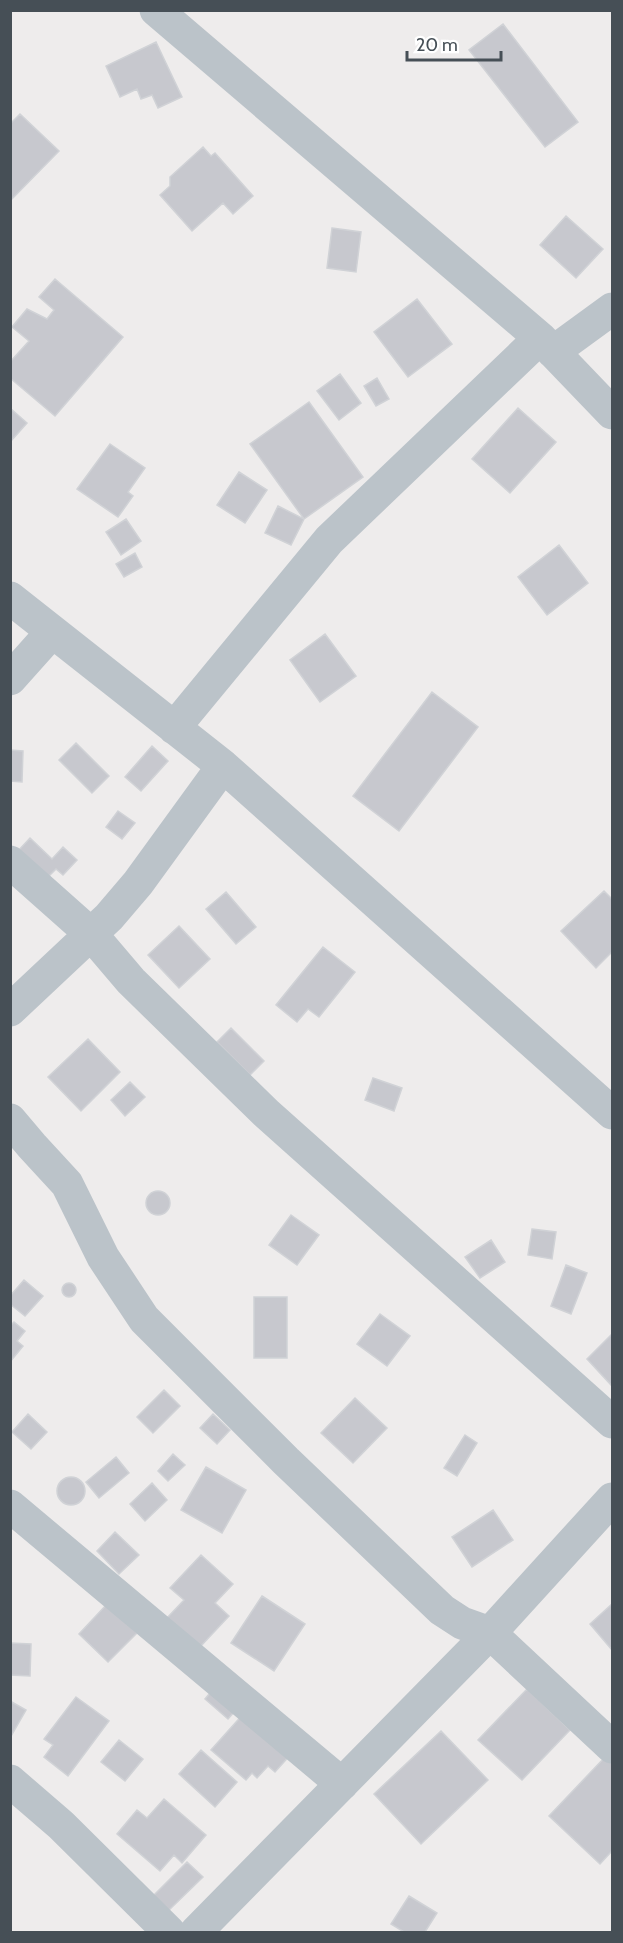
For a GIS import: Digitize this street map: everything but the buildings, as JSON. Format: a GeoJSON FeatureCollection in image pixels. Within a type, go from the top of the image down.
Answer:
{"type":"FeatureCollection","features":[{"type":"Feature","properties":{"kind":"street"},"geometry":{"type":"LineString","coordinates":[[156,10],[547,345],[612,413]]}},
{"type":"Feature","properties":{"kind":"street"},"geometry":{"type":"LineString","coordinates":[[174,728],[329,540],[547,345],[612,309]]}},
{"type":"Feature","properties":{"kind":"street"},"geometry":{"type":"LineString","coordinates":[[10,598],[223,766],[612,1113]]}},
{"type":"Feature","properties":{"kind":"street"},"geometry":{"type":"LineString","coordinates":[[10,679],[52,632]]}},
{"type":"Feature","properties":{"kind":"street"},"geometry":{"type":"LineString","coordinates":[[10,1010],[109,917],[138,883],[223,766]]}},
{"type":"Feature","properties":{"kind":"street"},"geometry":{"type":"LineString","coordinates":[[10,862],[91,934],[131,981],[266,1113],[612,1422]]}},
{"type":"Feature","properties":{"kind":"street"},"geometry":{"type":"LineString","coordinates":[[10,1120],[67,1184],[103,1257],[144,1318],[286,1461],[442,1610],[462,1623],[490,1633],[612,1747]]}},
{"type":"Feature","properties":{"kind":"street"},"geometry":{"type":"LineString","coordinates":[[196,1932],[490,1633],[612,1499]]}},
{"type":"Feature","properties":{"kind":"street"},"geometry":{"type":"LineString","coordinates":[[10,1506],[342,1784]]}},
{"type":"Feature","properties":{"kind":"street"},"geometry":{"type":"LineString","coordinates":[[10,1781],[61,1825],[169,1932]]}}]}
